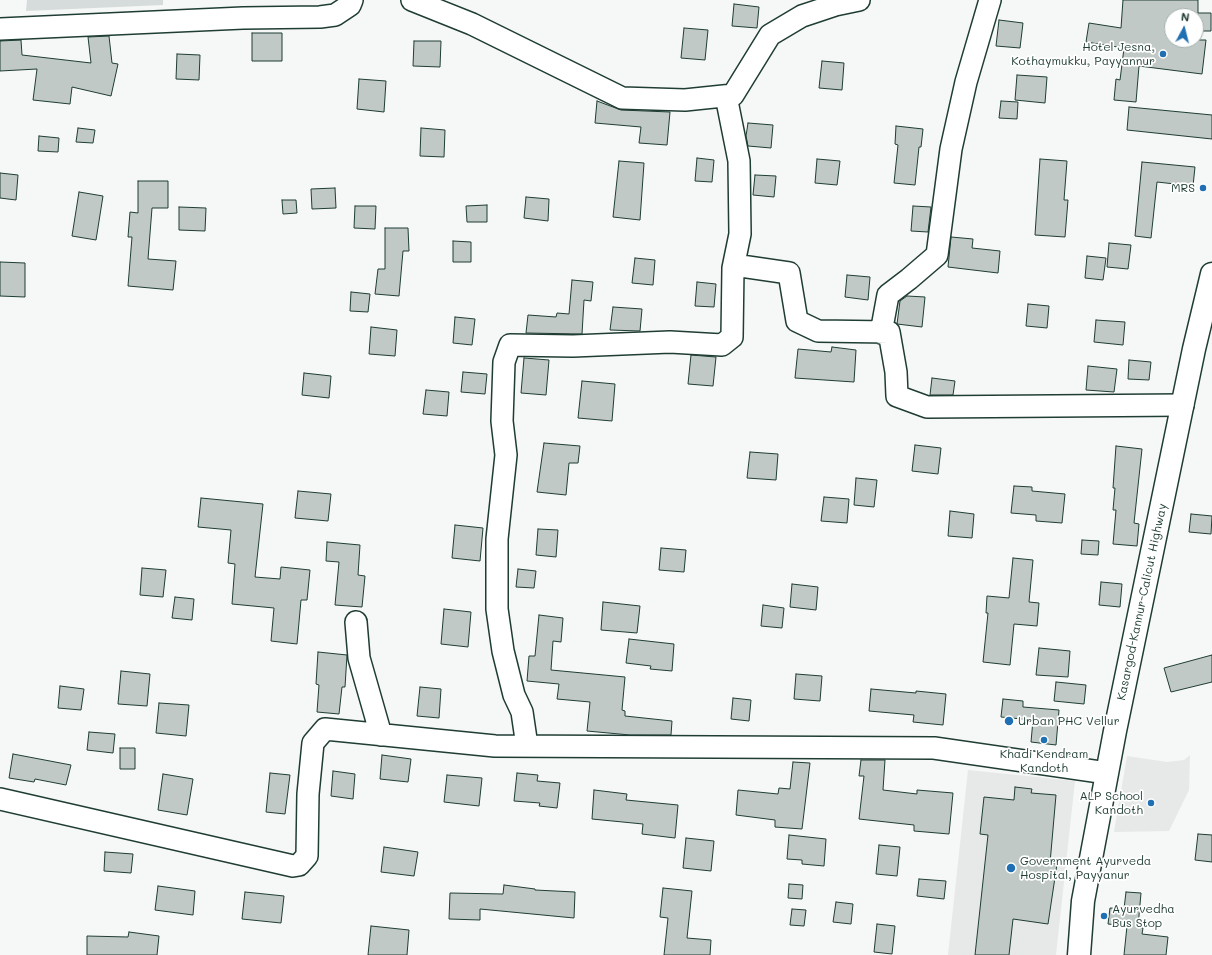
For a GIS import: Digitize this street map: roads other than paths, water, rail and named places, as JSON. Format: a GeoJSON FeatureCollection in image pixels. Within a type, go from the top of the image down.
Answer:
{"type":"FeatureCollection","features":[{"type":"Feature","properties":{"kind":"highway","name":"Kasargod-Kannur-Calicut Highway"},"geometry":{"type":"LineString","coordinates":[[1079,955],[1083,901],[1107,773],[1182,405],[1212,274]]}},
{"type":"Feature","properties":{"kind":"street"},"geometry":{"type":"LineString","coordinates":[[0,30],[250,18],[320,17],[335,15],[350,5],[352,0]]}},
{"type":"Feature","properties":{"kind":"street"},"geometry":{"type":"LineString","coordinates":[[412,0],[472,24],[622,98],[686,100],[733,95],[770,35],[802,16],[835,5],[860,0]]}},
{"type":"Feature","properties":{"kind":"street"},"geometry":{"type":"LineString","coordinates":[[881,333],[888,295],[909,280],[937,255],[951,149],[966,82],[990,0]]}},
{"type":"Feature","properties":{"kind":"street"},"geometry":{"type":"LineString","coordinates":[[527,746],[522,712],[514,695],[503,651],[497,609],[497,539],[506,455],[502,421],[504,362],[510,345],[573,346],[670,342],[722,345],[732,337],[734,265],[740,234],[739,161],[726,96]]}},
{"type":"Feature","properties":{"kind":"street"},"geometry":{"type":"LineString","coordinates":[[734,265],[789,273],[797,321],[818,331],[853,330],[881,333],[889,332],[896,372],[897,396],[927,406],[1182,405]]}},
{"type":"Feature","properties":{"kind":"street"},"geometry":{"type":"LineString","coordinates":[[356,622],[359,658],[381,735]]}},
{"type":"Feature","properties":{"kind":"street"},"geometry":{"type":"LineString","coordinates":[[0,799],[293,866],[299,865],[307,856],[308,794],[313,743],[325,729],[495,746],[934,748],[1107,773]]}},
{"type":"Feature","properties":{"kind":"place","name":"Hotel Jesna, Kothaymukku, Payyannur"},"geometry":{"type":"Point","coordinates":[1163,54]}},
{"type":"Feature","properties":{"kind":"place","name":"MRS"},"geometry":{"type":"Point","coordinates":[1203,188]}},
{"type":"Feature","properties":{"kind":"place","name":"Urban PHC Vellur"},"geometry":{"type":"Point","coordinates":[1009,721]}},
{"type":"Feature","properties":{"kind":"place","name":"Khadi Kendram Kandoth"},"geometry":{"type":"Point","coordinates":[1044,740]}},
{"type":"Feature","properties":{"kind":"place","name":"ALP School Kandoth"},"geometry":{"type":"Point","coordinates":[1151,803]}},
{"type":"Feature","properties":{"kind":"place","name":"Government Ayurveda Hospital, Payyanur"},"geometry":{"type":"Point","coordinates":[1011,868]}},
{"type":"Feature","properties":{"kind":"place","name":"Ayurvedha Bus Stop"},"geometry":{"type":"Point","coordinates":[1104,916]}}]}
